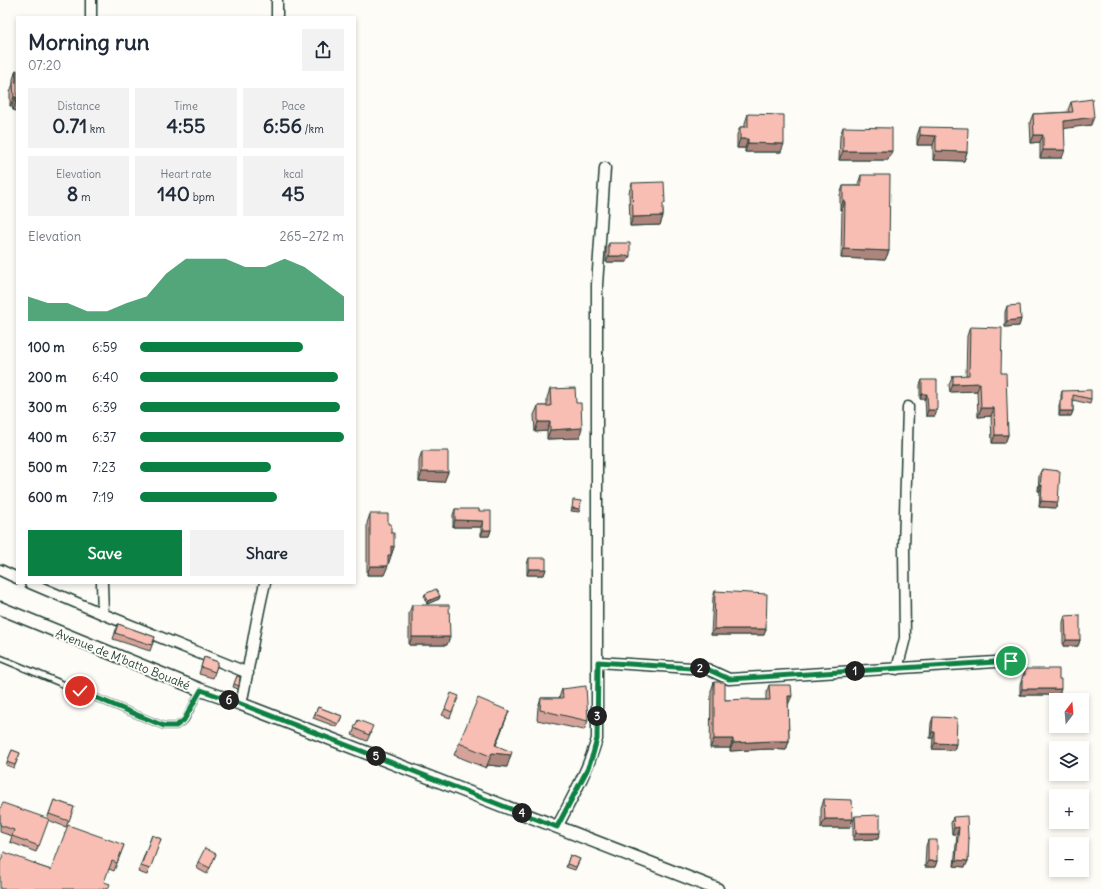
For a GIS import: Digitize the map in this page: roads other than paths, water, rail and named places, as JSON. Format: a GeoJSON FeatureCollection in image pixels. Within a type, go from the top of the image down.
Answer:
{"type":"FeatureCollection","features":[{"type":"Feature","properties":{"kind":"street"},"geometry":{"type":"LineString","coordinates":[[91,0],[91,16]]}},
{"type":"Feature","properties":{"kind":"street"},"geometry":{"type":"LineString","coordinates":[[277,0],[277,16]]}},
{"type":"Feature","properties":{"kind":"street"},"geometry":{"type":"LineString","coordinates":[[557,827],[587,770],[597,739],[597,285],[605,168]]}},
{"type":"Feature","properties":{"kind":"street"},"geometry":{"type":"LineString","coordinates":[[897,669],[905,638],[904,549],[908,407]]}},
{"type":"Feature","properties":{"kind":"street"},"geometry":{"type":"LineString","coordinates":[[0,570],[16,578]]}},
{"type":"Feature","properties":{"kind":"street"},"geometry":{"type":"LineString","coordinates":[[32,584],[248,673]]}},
{"type":"Feature","properties":{"kind":"street"},"geometry":{"type":"LineString","coordinates":[[102,584],[103,614]]}},
{"type":"Feature","properties":{"kind":"street"},"geometry":{"type":"LineString","coordinates":[[241,704],[265,584]]}},
{"type":"Feature","properties":{"kind":"street","name":"Avenue de M'batto Bouaké"},"geometry":{"type":"LineString","coordinates":[[0,608],[201,690],[241,704],[717,889]]}},
{"type":"Feature","properties":{"kind":"street"},"geometry":{"type":"LineString","coordinates":[[598,662],[707,669],[729,679],[1011,661]]}},
{"type":"Feature","properties":{"kind":"lane"},"geometry":{"type":"LineString","coordinates":[[0,658],[164,726],[176,726],[184,720],[201,690]]}}]}
